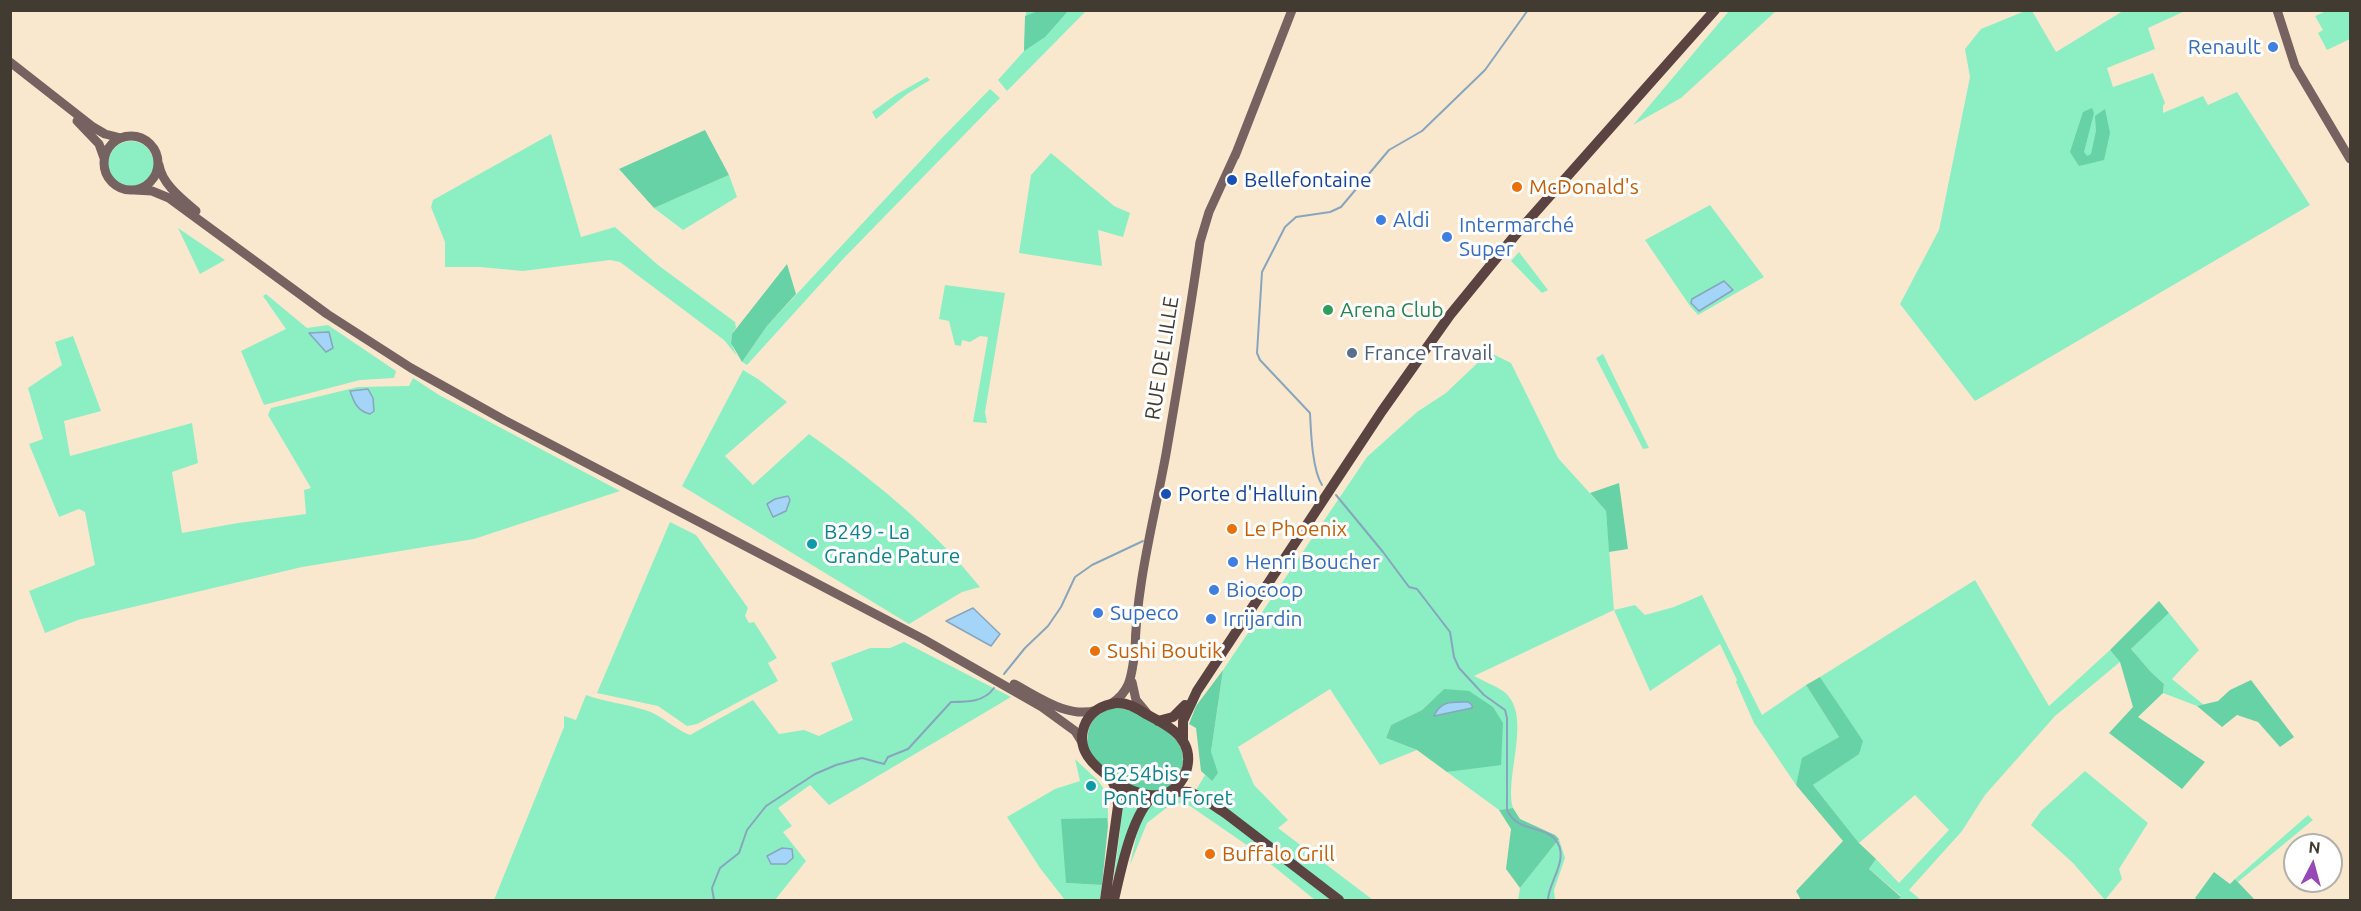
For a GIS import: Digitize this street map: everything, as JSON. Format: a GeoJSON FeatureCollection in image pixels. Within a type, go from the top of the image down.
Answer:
{"type":"FeatureCollection","features":[{"type":"Feature","properties":{"kind":"main road","name":"RUE DE LILLE"},"geometry":{"type":"LineString","coordinates":[[1110,704],[1126,692],[1132,668],[1196,267],[1265,75],[1276,55],[1289,10]]}},
{"type":"Feature","properties":{"kind":"main road"},"geometry":{"type":"LineString","coordinates":[[1169,792],[1179,784],[1186,771],[1188,757],[1181,730],[1184,717],[1197,691],[1396,390],[1440,329],[1479,288],[1572,172],[1713,10]]}},
{"type":"Feature","properties":{"kind":"main road"},"geometry":{"type":"LineString","coordinates":[[2277,10],[2295,66],[2350,159]]}},
{"type":"Feature","properties":{"kind":"main road"},"geometry":{"type":"LineString","coordinates":[[10,62],[99,131],[121,138],[136,136],[147,141],[155,150],[162,176],[170,186],[231,243]]}},
{"type":"Feature","properties":{"kind":"main road"},"geometry":{"type":"LineString","coordinates":[[50,94],[98,143],[102,151],[105,173],[112,183],[120,188],[152,191],[163,195],[344,325],[453,392],[923,639],[1065,709],[1083,713],[1110,704],[1128,705],[1154,718],[1176,733],[1183,741]]}},
{"type":"Feature","properties":{"kind":"main road"},"geometry":{"type":"LineString","coordinates":[[104,161],[109,147],[121,138]]}},
{"type":"Feature","properties":{"kind":"main road"},"geometry":{"type":"LineString","coordinates":[[134,190],[143,188],[151,182],[157,173],[159,163]]}},
{"type":"Feature","properties":{"kind":"main road"},"geometry":{"type":"LineString","coordinates":[[923,639],[1042,707],[1075,731],[1091,762],[1111,778],[1138,793],[1154,796],[1180,791],[1194,794],[1225,813]]}},
{"type":"Feature","properties":{"kind":"main road","name":"RUE DE LILLE"},"geometry":{"type":"LineString","coordinates":[[1132,668],[1135,697],[1154,718]]}},
{"type":"Feature","properties":{"kind":"main road"},"geometry":{"type":"LineString","coordinates":[[1154,718],[1173,717],[1197,691]]}},
{"type":"Feature","properties":{"kind":"main road"},"geometry":{"type":"LineString","coordinates":[[1082,742],[1086,724],[1097,710]]}},
{"type":"Feature","properties":{"kind":"main road"},"geometry":{"type":"LineString","coordinates":[[1186,771],[1193,785],[1225,813],[1339,900]]}},
{"type":"Feature","properties":{"kind":"main road"},"geometry":{"type":"LineString","coordinates":[[1106,900],[1118,806],[1117,792],[1111,778]]}},
{"type":"Feature","properties":{"kind":"main road"},"geometry":{"type":"LineString","coordinates":[[1114,900],[1138,819],[1144,805],[1154,796]]}},
{"type":"Feature","properties":{"kind":"green space"},"geometry":{"type":"Polygon","coordinates":[[[1026,11],[1086,11],[1007,91],[998,80],[1024,51],[1026,11]]]}},
{"type":"Feature","properties":{"kind":"green space"},"geometry":{"type":"Polygon","coordinates":[[[1038,11],[1068,11],[1045,37],[1024,51],[1025,16],[1038,11]]]}},
{"type":"Feature","properties":{"kind":"green space"},"geometry":{"type":"Polygon","coordinates":[[[1729,11],[1776,11],[1681,98],[1633,125],[1729,11]]]}},
{"type":"Feature","properties":{"kind":"green space"},"geometry":{"type":"Polygon","coordinates":[[[2025,11],[2032,11],[2056,52],[2123,11],[2185,11],[2148,28],[2155,49],[2107,68],[2113,87],[2153,73],[2165,103],[2163,113],[2203,96],[2208,105],[2237,92],[2310,205],[1975,401],[1900,304],[1939,230],[1970,77],[1965,49],[1981,29],[2025,11]]]}},
{"type":"Feature","properties":{"kind":"green space"},"geometry":{"type":"Polygon","coordinates":[[[2326,11],[2350,11],[2350,39],[2327,50],[2318,33],[2323,30],[2315,16],[2326,11]]]}},
{"type":"Feature","properties":{"kind":"green space"},"geometry":{"type":"Polygon","coordinates":[[[927,77],[930,80],[907,94],[876,119],[872,112],[927,77]]]}},
{"type":"Feature","properties":{"kind":"green space"},"geometry":{"type":"Polygon","coordinates":[[[990,89],[1000,98],[844,258],[747,365],[742,362],[767,326],[990,89]]]}},
{"type":"Feature","properties":{"kind":"green space"},"geometry":{"type":"Polygon","coordinates":[[[2092,108],[2094,113],[2084,152],[2087,156],[2091,154],[2096,131],[2095,116],[2105,109],[2110,133],[2104,160],[2079,166],[2070,152],[2083,112],[2092,108]]]}},
{"type":"Feature","properties":{"kind":"green space"},"geometry":{"type":"Polygon","coordinates":[[[705,130],[729,175],[654,208],[619,169],[705,130]]]}},
{"type":"Feature","properties":{"kind":"green space"},"geometry":{"type":"Polygon","coordinates":[[[551,134],[581,237],[615,227],[658,265],[735,322],[736,328],[732,335],[732,342],[737,356],[724,340],[620,262],[610,260],[523,271],[445,267],[445,242],[431,207],[433,200],[551,134]]]}},
{"type":"Feature","properties":{"kind":"green space"},"geometry":{"type":"Polygon","coordinates":[[[131,141],[147,148],[154,164],[147,180],[131,187],[115,180],[108,164],[115,148],[131,141]]]}},
{"type":"Feature","properties":{"kind":"green space"},"geometry":{"type":"Polygon","coordinates":[[[1051,153],[1114,206],[1130,213],[1123,237],[1098,230],[1102,266],[1019,253],[1031,175],[1051,153]]]}},
{"type":"Feature","properties":{"kind":"green space"},"geometry":{"type":"Polygon","coordinates":[[[729,175],[737,197],[683,230],[654,208],[729,175]]]}},
{"type":"Feature","properties":{"kind":"green space"},"geometry":{"type":"Polygon","coordinates":[[[1710,205],[1764,277],[1698,315],[1645,240],[1710,205]]]}},
{"type":"Feature","properties":{"kind":"green space"},"geometry":{"type":"Polygon","coordinates":[[[178,228],[225,260],[200,274],[178,228]]]}},
{"type":"Feature","properties":{"kind":"green space"},"geometry":{"type":"Polygon","coordinates":[[[1519,252],[1548,290],[1542,293],[1511,261],[1519,252]]]}},
{"type":"Feature","properties":{"kind":"green space"},"geometry":{"type":"Polygon","coordinates":[[[787,264],[796,294],[767,326],[742,362],[731,343],[732,334],[787,264]]]}},
{"type":"Feature","properties":{"kind":"green space"},"geometry":{"type":"Polygon","coordinates":[[[945,285],[1005,293],[985,412],[987,423],[973,422],[988,337],[980,336],[970,342],[962,340],[961,346],[955,345],[949,321],[939,319],[945,285]]]}},
{"type":"Feature","properties":{"kind":"green space"},"geometry":{"type":"Polygon","coordinates":[[[266,294],[307,328],[328,325],[396,371],[394,378],[360,380],[264,405],[241,351],[286,329],[263,296],[266,294]]]}},
{"type":"Feature","properties":{"kind":"green space"},"geometry":{"type":"Polygon","coordinates":[[[73,336],[101,411],[64,421],[70,456],[192,423],[198,463],[172,472],[182,533],[306,514],[304,490],[311,488],[268,415],[271,408],[358,387],[409,386],[413,378],[439,395],[620,491],[474,539],[302,567],[78,620],[45,633],[29,591],[95,565],[85,512],[79,509],[59,517],[29,444],[43,439],[28,388],[62,365],[55,342],[73,336]]]}},
{"type":"Feature","properties":{"kind":"green space"},"geometry":{"type":"Polygon","coordinates":[[[1489,352],[1511,363],[1558,458],[1606,511],[1614,610],[1474,676],[1503,691],[1512,701],[1516,714],[1516,746],[1511,794],[1513,808],[1499,810],[1447,772],[1501,764],[1493,707],[1444,689],[1422,710],[1391,725],[1386,738],[1417,750],[1380,765],[1330,689],[1238,747],[1254,785],[1288,820],[1278,828],[1373,900],[1315,900],[1251,848],[1190,806],[1174,802],[1147,823],[1130,865],[1140,824],[1152,804],[1175,796],[1192,797],[1205,775],[1212,781],[1211,752],[1223,670],[1367,457],[1417,412],[1446,393],[1489,352]]]}},
{"type":"Feature","properties":{"kind":"green space"},"geometry":{"type":"Polygon","coordinates":[[[1603,354],[1649,448],[1643,449],[1596,358],[1603,354]]]}},
{"type":"Feature","properties":{"kind":"green space"},"geometry":{"type":"Polygon","coordinates":[[[743,370],[787,402],[725,456],[753,485],[809,434],[900,504],[942,544],[980,587],[962,592],[909,624],[682,486],[743,370]]]}},
{"type":"Feature","properties":{"kind":"green space"},"geometry":{"type":"Polygon","coordinates":[[[1619,483],[1628,549],[1609,552],[1606,511],[1590,493],[1619,483]]]}},
{"type":"Feature","properties":{"kind":"green space"},"geometry":{"type":"Polygon","coordinates":[[[670,522],[696,535],[748,608],[745,616],[749,623],[754,622],[777,658],[768,663],[778,681],[697,724],[687,726],[658,706],[597,693],[670,522]]]}},
{"type":"Feature","properties":{"kind":"green space"},"geometry":{"type":"Polygon","coordinates":[[[1975,580],[2049,706],[2110,650],[2120,662],[2055,716],[1985,795],[1962,831],[1909,890],[1921,900],[1897,900],[1901,896],[1869,869],[1876,859],[1899,883],[1949,830],[1915,795],[1859,843],[1813,785],[1858,754],[1862,741],[1820,677],[1975,580]]]}},
{"type":"Feature","properties":{"kind":"green space"},"geometry":{"type":"Polygon","coordinates":[[[1702,595],[1762,715],[1806,685],[1839,737],[1803,758],[1796,785],[1754,723],[1720,644],[1650,691],[1614,610],[1635,605],[1645,615],[1674,607],[1702,595]]]}},
{"type":"Feature","properties":{"kind":"green space"},"geometry":{"type":"Polygon","coordinates":[[[2159,601],[2169,613],[2131,649],[2164,684],[2163,693],[2138,717],[2205,762],[2182,789],[2109,733],[2133,707],[2120,662],[2110,650],[2159,601]]]}},
{"type":"Feature","properties":{"kind":"green space"},"geometry":{"type":"Polygon","coordinates":[[[2169,613],[2199,650],[2172,679],[2204,705],[2197,706],[2163,693],[2164,684],[2131,649],[2169,613]]]}},
{"type":"Feature","properties":{"kind":"green space"},"geometry":{"type":"Polygon","coordinates":[[[904,642],[1011,697],[829,805],[810,785],[778,808],[792,826],[783,832],[806,861],[775,900],[494,900],[564,727],[564,716],[576,720],[586,695],[651,712],[690,735],[753,700],[779,734],[804,730],[819,736],[853,720],[831,663],[870,648],[890,648],[904,642]]]}},
{"type":"Feature","properties":{"kind":"green space"},"geometry":{"type":"Polygon","coordinates":[[[1223,670],[1211,752],[1218,773],[1212,781],[1201,771],[1196,728],[1189,724],[1196,706],[1223,670]]]}},
{"type":"Feature","properties":{"kind":"green space"},"geometry":{"type":"Polygon","coordinates":[[[1820,677],[1863,741],[1859,754],[1813,785],[1859,843],[1876,859],[1869,869],[1901,897],[1897,900],[1801,900],[1796,891],[1843,841],[1796,785],[1802,758],[1839,737],[1806,685],[1820,677]]]}},
{"type":"Feature","properties":{"kind":"green space"},"geometry":{"type":"Polygon","coordinates":[[[2251,680],[2294,737],[2280,747],[2258,722],[2237,715],[2222,727],[2197,706],[2218,701],[2230,690],[2251,680]]]}},
{"type":"Feature","properties":{"kind":"green space"},"geometry":{"type":"Polygon","coordinates":[[[1444,689],[1469,691],[1493,707],[1503,723],[1501,765],[1447,772],[1417,750],[1386,738],[1391,725],[1422,710],[1444,689]]]}},
{"type":"Feature","properties":{"kind":"green space"},"geometry":{"type":"Polygon","coordinates":[[[1113,707],[1143,716],[1177,741],[1183,758],[1180,773],[1172,785],[1159,791],[1137,788],[1123,782],[1095,759],[1087,748],[1090,727],[1095,718],[1113,707]]]}},
{"type":"Feature","properties":{"kind":"green space"},"geometry":{"type":"Polygon","coordinates":[[[1075,759],[1103,787],[1106,794],[1108,826],[1106,818],[1066,883],[1102,885],[1100,900],[1065,900],[1040,868],[1007,817],[1055,789],[1080,781],[1075,759]]]}},
{"type":"Feature","properties":{"kind":"green space"},"geometry":{"type":"Polygon","coordinates":[[[2085,771],[2148,823],[2119,869],[2122,879],[2105,900],[2073,863],[2031,825],[2041,811],[2085,771]]]}},
{"type":"Feature","properties":{"kind":"green space"},"geometry":{"type":"Polygon","coordinates":[[[1121,789],[1143,799],[1135,815],[1113,882],[1120,831],[1121,789]]]}},
{"type":"Feature","properties":{"kind":"green space"},"geometry":{"type":"Polygon","coordinates":[[[1513,808],[1520,819],[1559,839],[1520,888],[1506,869],[1511,829],[1499,810],[1513,808]]]}},
{"type":"Feature","properties":{"kind":"green space"},"geometry":{"type":"Polygon","coordinates":[[[2308,815],[2313,820],[2297,833],[2287,833],[2308,815]]]}},
{"type":"Feature","properties":{"kind":"green space"},"geometry":{"type":"Polygon","coordinates":[[[1107,818],[1102,885],[1066,883],[1061,819],[1107,818]]]}},
{"type":"Feature","properties":{"kind":"green space"},"geometry":{"type":"Polygon","coordinates":[[[2283,837],[2283,845],[2238,882],[2235,879],[2283,837]]]}},
{"type":"Feature","properties":{"kind":"green space"},"geometry":{"type":"Polygon","coordinates":[[[1559,839],[1565,858],[1554,890],[1555,900],[1518,900],[1520,888],[1559,839]]]}},
{"type":"Feature","properties":{"kind":"green space"},"geometry":{"type":"Polygon","coordinates":[[[2214,872],[2230,884],[2235,879],[2255,900],[2197,900],[2195,898],[2214,872]]]}},
{"type":"Feature","properties":{"kind":"water"},"geometry":{"type":"Polygon","coordinates":[[[1724,281],[1733,290],[1699,311],[1691,303],[1692,299],[1724,281]]]}},
{"type":"Feature","properties":{"kind":"water"},"geometry":{"type":"Polygon","coordinates":[[[329,332],[333,348],[326,352],[309,333],[329,332]]]}},
{"type":"Feature","properties":{"kind":"water"},"geometry":{"type":"Polygon","coordinates":[[[368,389],[373,398],[374,411],[370,414],[359,408],[350,391],[368,389]]]}},
{"type":"Feature","properties":{"kind":"water"},"geometry":{"type":"Polygon","coordinates":[[[788,496],[790,500],[786,511],[773,517],[767,504],[775,499],[788,496]]]}},
{"type":"Feature","properties":{"kind":"water"},"geometry":{"type":"Polygon","coordinates":[[[973,608],[1000,634],[991,646],[946,621],[973,608]]]}},
{"type":"Feature","properties":{"kind":"water"},"geometry":{"type":"Polygon","coordinates":[[[1452,702],[1468,702],[1472,708],[1434,716],[1444,705],[1452,702]]]}},
{"type":"Feature","properties":{"kind":"water"},"geometry":{"type":"Polygon","coordinates":[[[782,848],[792,849],[793,858],[786,864],[771,864],[767,856],[782,848]]]}},
{"type":"Feature","properties":{"kind":"waterway"},"geometry":{"type":"LineString","coordinates":[[1322,485],[1314,460],[1310,413],[1260,360],[1257,353],[1262,272],[1285,227],[1296,217],[1330,212],[1341,207],[1389,150],[1422,131],[1485,70],[1528,10]]}},
{"type":"Feature","properties":{"kind":"waterway"},"geometry":{"type":"LineString","coordinates":[[1336,495],[1409,587],[1417,589],[1450,632],[1454,657],[1459,668],[1484,695],[1505,710],[1507,718],[1507,810],[1517,822],[1549,834],[1559,845],[1561,853],[1548,900]]}},
{"type":"Feature","properties":{"kind":"waterway"},"geometry":{"type":"LineString","coordinates":[[1004,674],[1025,648],[1048,626],[1061,607],[1075,577],[1092,565],[1143,541]]}},
{"type":"Feature","properties":{"kind":"waterway"},"geometry":{"type":"LineString","coordinates":[[714,900],[712,888],[720,868],[739,853],[747,830],[766,806],[815,774],[836,765],[862,758],[884,764],[888,757],[908,749],[951,702],[980,699],[994,688]]}},
{"type":"Feature","properties":{"kind":"place","name":"Renault"},"geometry":{"type":"Point","coordinates":[2273,47]}},
{"type":"Feature","properties":{"kind":"place","name":"Bellefontaine"},"geometry":{"type":"Point","coordinates":[1232,180]}},
{"type":"Feature","properties":{"kind":"place","name":"McDonald's"},"geometry":{"type":"Point","coordinates":[1517,187]}},
{"type":"Feature","properties":{"kind":"place","name":"Aldi"},"geometry":{"type":"Point","coordinates":[1381,220]}},
{"type":"Feature","properties":{"kind":"place","name":"Intermarché Super"},"geometry":{"type":"Point","coordinates":[1447,237]}},
{"type":"Feature","properties":{"kind":"place","name":"Arena Club"},"geometry":{"type":"Point","coordinates":[1328,310]}},
{"type":"Feature","properties":{"kind":"place","name":"France Travail"},"geometry":{"type":"Point","coordinates":[1352,353]}},
{"type":"Feature","properties":{"kind":"place","name":"Porte d'Halluin"},"geometry":{"type":"Point","coordinates":[1166,494]}},
{"type":"Feature","properties":{"kind":"place","name":"Le Phoenix"},"geometry":{"type":"Point","coordinates":[1232,529]}},
{"type":"Feature","properties":{"kind":"place","name":"B249 - La Grande Pature"},"geometry":{"type":"Point","coordinates":[812,544]}},
{"type":"Feature","properties":{"kind":"place","name":"Henri Boucher"},"geometry":{"type":"Point","coordinates":[1233,562]}},
{"type":"Feature","properties":{"kind":"place","name":"Biocoop"},"geometry":{"type":"Point","coordinates":[1214,590]}},
{"type":"Feature","properties":{"kind":"place","name":"Supeco"},"geometry":{"type":"Point","coordinates":[1098,613]}},
{"type":"Feature","properties":{"kind":"place","name":"Irrijardin"},"geometry":{"type":"Point","coordinates":[1211,619]}},
{"type":"Feature","properties":{"kind":"place","name":"Sushi Boutik"},"geometry":{"type":"Point","coordinates":[1095,651]}},
{"type":"Feature","properties":{"kind":"place","name":"B254bis - Pont du Foret"},"geometry":{"type":"Point","coordinates":[1091,786]}},
{"type":"Feature","properties":{"kind":"place","name":"Buffalo Grill"},"geometry":{"type":"Point","coordinates":[1210,854]}}]}
